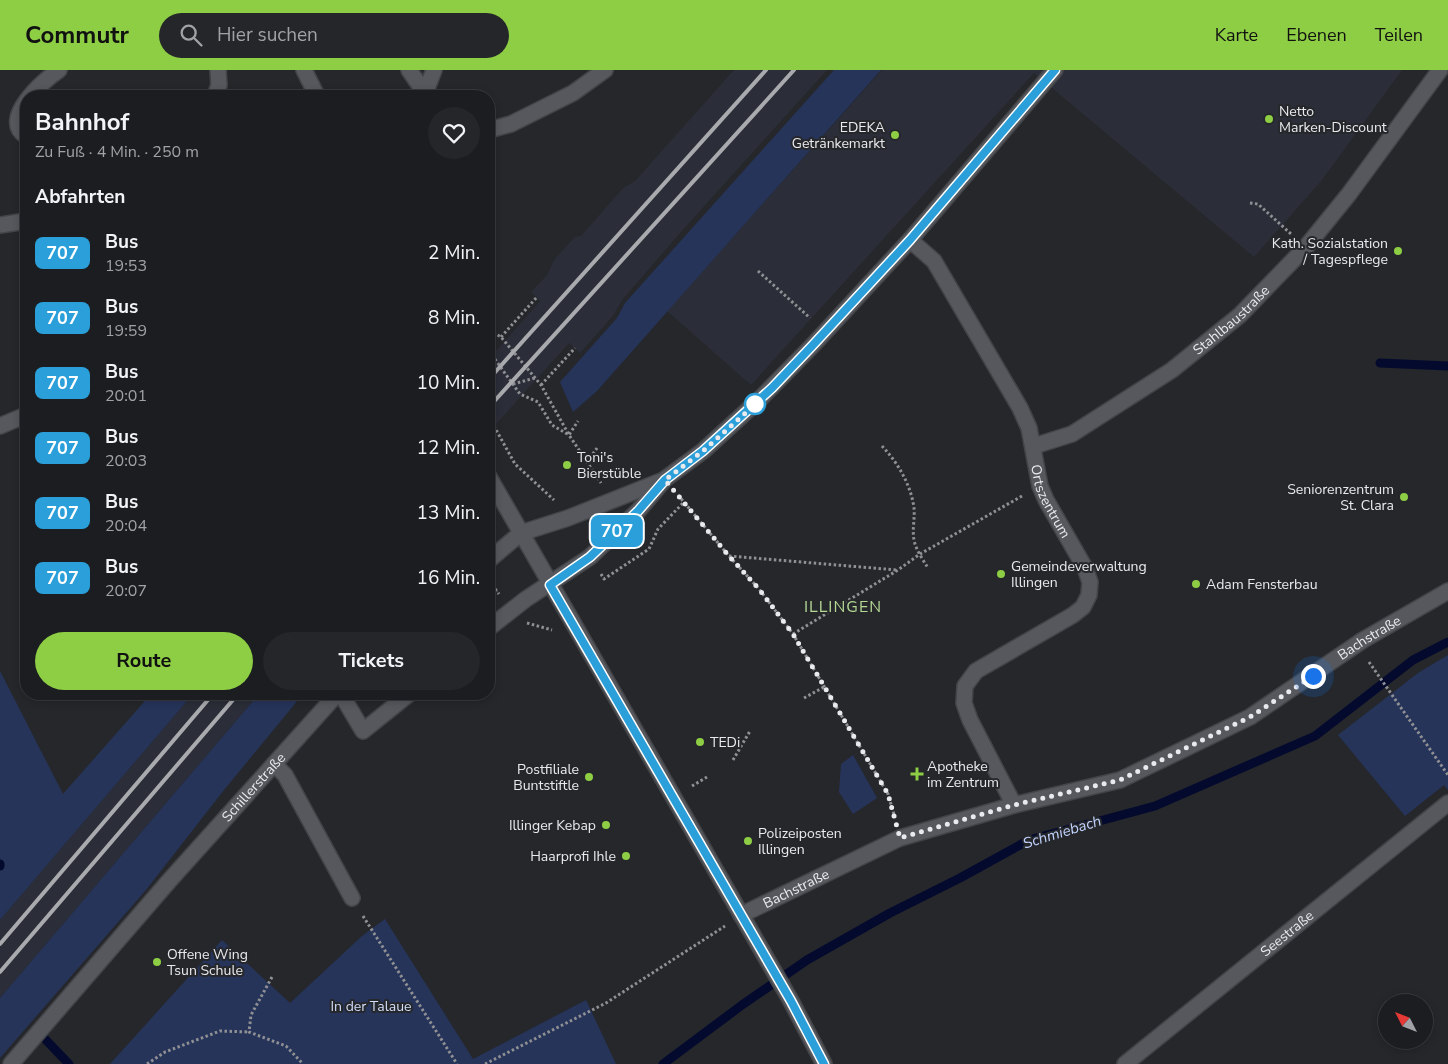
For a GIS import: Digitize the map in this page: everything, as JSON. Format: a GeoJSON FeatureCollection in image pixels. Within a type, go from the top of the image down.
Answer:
{"type":"FeatureCollection","features":[{"type":"Feature","properties":{"kind":"street"},"geometry":{"type":"LineString","coordinates":[[30,90],[59,70]]}},
{"type":"Feature","properties":{"kind":"street"},"geometry":{"type":"LineString","coordinates":[[217,90],[219,85],[218,70]]}},
{"type":"Feature","properties":{"kind":"street"},"geometry":{"type":"LineString","coordinates":[[304,70],[314,90]]}},
{"type":"Feature","properties":{"kind":"street"},"geometry":{"type":"LineString","coordinates":[[409,70],[421,90]]}},
{"type":"Feature","properties":{"kind":"street"},"geometry":{"type":"LineString","coordinates":[[426,90],[434,70]]}},
{"type":"Feature","properties":{"kind":"street"},"geometry":{"type":"LineString","coordinates":[[495,128],[510,124],[573,93],[605,70]]}},
{"type":"Feature","properties":{"kind":"street"},"geometry":{"type":"LineString","coordinates":[[495,623],[511,610],[590,557],[638,511],[665,480],[703,451],[760,400],[910,240],[1055,70]]}},
{"type":"Feature","properties":{"kind":"street","name":"Stahlbaustraße"},"geometry":{"type":"LineString","coordinates":[[1034,446],[1072,434],[1172,370],[1240,315],[1306,247],[1349,194],[1440,70]]}},
{"type":"Feature","properties":{"kind":"street"},"geometry":{"type":"LineString","coordinates":[[20,98],[14,103],[8,114],[9,124],[20,134]]}},
{"type":"Feature","properties":{"kind":"street"},"geometry":{"type":"LineString","coordinates":[[0,225],[20,222]]}},
{"type":"Feature","properties":{"kind":"street","name":"Ortszentrum"},"geometry":{"type":"LineString","coordinates":[[910,240],[934,261],[1020,408],[1029,428],[1034,446],[1040,486],[1085,568],[1090,582],[1089,594],[1082,607],[976,671],[965,686],[964,703],[970,720],[1014,805]]}},
{"type":"Feature","properties":{"kind":"street"},"geometry":{"type":"LineString","coordinates":[[0,426],[20,417]]}},
{"type":"Feature","properties":{"kind":"street"},"geometry":{"type":"LineString","coordinates":[[495,555],[521,533],[568,518],[665,480]]}},
{"type":"Feature","properties":{"kind":"street"},"geometry":{"type":"LineString","coordinates":[[495,488],[791,1001],[824,1064]]}},
{"type":"Feature","properties":{"kind":"street","name":"Bachstraße"},"geometry":{"type":"LineString","coordinates":[[741,915],[900,838],[1014,805],[1120,780],[1250,717],[1364,640],[1448,590]]}},
{"type":"Feature","properties":{"kind":"street","name":"Schillerstraße"},"geometry":{"type":"LineString","coordinates":[[11,1064],[169,881],[332,700]]}},
{"type":"Feature","properties":{"kind":"street"},"geometry":{"type":"LineString","coordinates":[[344,700],[363,732],[402,700]]}},
{"type":"Feature","properties":{"kind":"street"},"geometry":{"type":"LineString","coordinates":[[275,765],[285,775],[352,898]]}},
{"type":"Feature","properties":{"kind":"street","name":"Seestraße"},"geometry":{"type":"LineString","coordinates":[[1125,1064],[1448,803]]}},
{"type":"Feature","properties":{"kind":"path"},"geometry":{"type":"LineString","coordinates":[[1250,203],[1258,204],[1306,247]]}},
{"type":"Feature","properties":{"kind":"path"},"geometry":{"type":"LineString","coordinates":[[758,270],[814,322]]}},
{"type":"Feature","properties":{"kind":"path"},"geometry":{"type":"LineString","coordinates":[[495,339],[536,297]]}},
{"type":"Feature","properties":{"kind":"path"},"geometry":{"type":"LineString","coordinates":[[495,333],[500,336],[541,385],[569,435],[613,501]]}},
{"type":"Feature","properties":{"kind":"path"},"geometry":{"type":"LineString","coordinates":[[541,385],[575,348]]}},
{"type":"Feature","properties":{"kind":"path"},"geometry":{"type":"LineString","coordinates":[[495,360],[520,394],[538,402],[552,425],[569,435]]}},
{"type":"Feature","properties":{"kind":"path"},"geometry":{"type":"LineString","coordinates":[[522,373],[528,370]]}},
{"type":"Feature","properties":{"kind":"path"},"geometry":{"type":"LineString","coordinates":[[512,384],[535,378]]}},
{"type":"Feature","properties":{"kind":"path"},"geometry":{"type":"LineString","coordinates":[[512,394],[517,390]]}},
{"type":"Feature","properties":{"kind":"path"},"geometry":{"type":"LineString","coordinates":[[569,435],[578,421]]}},
{"type":"Feature","properties":{"kind":"path"},"geometry":{"type":"LineString","coordinates":[[495,428],[515,464],[560,505],[568,518]]}},
{"type":"Feature","properties":{"kind":"path"},"geometry":{"type":"LineString","coordinates":[[882,446],[891,456],[909,487],[914,510],[912,529],[914,542],[928,568]]}},
{"type":"Feature","properties":{"kind":"path"},"geometry":{"type":"LineString","coordinates":[[587,462],[597,448]]}},
{"type":"Feature","properties":{"kind":"path"},"geometry":{"type":"LineString","coordinates":[[665,480],[759,589],[793,634],[888,794],[900,838]]}},
{"type":"Feature","properties":{"kind":"path"},"geometry":{"type":"LineString","coordinates":[[793,634],[898,570],[920,554],[1040,486]]}},
{"type":"Feature","properties":{"kind":"path"},"geometry":{"type":"LineString","coordinates":[[590,557],[604,579],[648,549],[658,529],[684,502]]}},
{"type":"Feature","properties":{"kind":"path"},"geometry":{"type":"LineString","coordinates":[[729,556],[898,570]]}},
{"type":"Feature","properties":{"kind":"path"},"geometry":{"type":"LineString","coordinates":[[1376,671],[1448,775]]}},
{"type":"Feature","properties":{"kind":"path"},"geometry":{"type":"LineString","coordinates":[[804,698],[824,687]]}},
{"type":"Feature","properties":{"kind":"path"},"geometry":{"type":"LineString","coordinates":[[733,760],[750,731]]}},
{"type":"Feature","properties":{"kind":"path"},"geometry":{"type":"LineString","coordinates":[[352,898],[457,1064]]}},
{"type":"Feature","properties":{"kind":"path"},"geometry":{"type":"LineString","coordinates":[[486,1064],[606,1003],[741,915]]}},
{"type":"Feature","properties":{"kind":"path"},"geometry":{"type":"LineString","coordinates":[[249,1032],[251,1015],[272,977]]}},
{"type":"Feature","properties":{"kind":"path"},"geometry":{"type":"LineString","coordinates":[[147,1064],[165,1052],[220,1031],[249,1032],[286,1046],[303,1064]]}},
{"type":"Feature","properties":{"kind":"shaded area"},"geometry":{"type":"Polygon","coordinates":[[[734,70],[827,70],[680,233],[623,299],[612,317],[580,353],[569,343],[495,425],[495,352],[540,301],[531,292],[547,275],[554,260],[575,237],[581,236],[623,188],[635,181],[734,70]]]}},
{"type":"Feature","properties":{"kind":"shaded area"},"geometry":{"type":"Polygon","coordinates":[[[882,70],[1402,70],[1322,180],[1254,257],[1034,73],[751,385],[667,311],[882,70]]]}},
{"type":"Feature","properties":{"kind":"shaded area"},"geometry":{"type":"Polygon","coordinates":[[[188,700],[254,700],[0,998],[0,920],[188,700]]]}},
{"type":"Feature","properties":{"kind":"green space"},"geometry":{"type":"Polygon","coordinates":[[[834,70],[881,70],[597,391],[573,412],[560,382],[617,318],[625,303],[834,70]]]}},
{"type":"Feature","properties":{"kind":"green space"},"geometry":{"type":"Polygon","coordinates":[[[1448,655],[1448,790],[1444,785],[1405,816],[1338,735],[1418,673],[1448,655]]]}},
{"type":"Feature","properties":{"kind":"green space"},"geometry":{"type":"Polygon","coordinates":[[[0,671],[63,794],[146,700],[188,700],[0,920],[0,671]]]}},
{"type":"Feature","properties":{"kind":"green space"},"geometry":{"type":"Polygon","coordinates":[[[254,700],[298,700],[224,790],[146,890],[0,1058],[0,998],[254,700]]]}},
{"type":"Feature","properties":{"kind":"green space"},"geometry":{"type":"Polygon","coordinates":[[[853,755],[877,798],[853,814],[839,792],[841,764],[853,755]]]}},
{"type":"Feature","properties":{"kind":"green space","name":"In der Talaue"},"geometry":{"type":"Polygon","coordinates":[[[385,919],[473,1059],[586,1000],[616,1064],[110,1064],[222,940],[290,1003],[362,936],[385,919]]]}},
{"type":"Feature","properties":{"kind":"waterway"},"geometry":{"type":"LineString","coordinates":[[1380,363],[1448,366]]}},
{"type":"Feature","properties":{"kind":"waterway","name":"Schmiebach"},"geometry":{"type":"LineString","coordinates":[[663,1064],[742,1005],[807,960],[890,913],[960,878],[1029,840],[1155,806],[1315,736],[1413,660],[1448,642]]}},
{"type":"Feature","properties":{"kind":"waterway"},"geometry":{"type":"LineString","coordinates":[[45,1039],[69,1064]]}},
{"type":"Feature","properties":{"kind":"railway"},"geometry":{"type":"LineString","coordinates":[[495,372],[766,70]]}},
{"type":"Feature","properties":{"kind":"railway"},"geometry":{"type":"LineString","coordinates":[[495,400],[794,70]]}},
{"type":"Feature","properties":{"kind":"railway"},"geometry":{"type":"LineString","coordinates":[[0,944],[208,700]]}},
{"type":"Feature","properties":{"kind":"railway"},"geometry":{"type":"LineString","coordinates":[[0,972],[233,700]]}},
{"type":"Feature","properties":{"kind":"bus line","name":"707"},"geometry":{"type":"LineString","coordinates":[[824,1064],[791,1001],[550,585],[590,557],[638,511],[665,480],[703,451],[772,388],[910,240],[1055,70]]}},
{"type":"Feature","properties":{"kind":"place","name":"Netto Marken-Discount"},"geometry":{"type":"Point","coordinates":[1269,119]}},
{"type":"Feature","properties":{"kind":"place","name":"EDEKA Getränkemarkt"},"geometry":{"type":"Point","coordinates":[895,135]}},
{"type":"Feature","properties":{"kind":"place","name":"Kath. Sozialstation / Tagespflege"},"geometry":{"type":"Point","coordinates":[1398,251]}},
{"type":"Feature","properties":{"kind":"place","name":"Toni's Bierstüble"},"geometry":{"type":"Point","coordinates":[567,465]}},
{"type":"Feature","properties":{"kind":"place","name":"Seniorenzentrum St. Clara"},"geometry":{"type":"Point","coordinates":[1404,497]}},
{"type":"Feature","properties":{"kind":"place","name":"Gemeindeverwaltung Illingen"},"geometry":{"type":"Point","coordinates":[1001,574]}},
{"type":"Feature","properties":{"kind":"place","name":"Adam Fensterbau"},"geometry":{"type":"Point","coordinates":[1196,584]}},
{"type":"Feature","properties":{"kind":"place","name":"TEDi"},"geometry":{"type":"Point","coordinates":[700,742]}},
{"type":"Feature","properties":{"kind":"place","name":"Apotheke im Zentrum"},"geometry":{"type":"Point","coordinates":[917,774]}},
{"type":"Feature","properties":{"kind":"place","name":"Postfiliale Buntstiftle"},"geometry":{"type":"Point","coordinates":[589,777]}},
{"type":"Feature","properties":{"kind":"place","name":"Illinger Kebap"},"geometry":{"type":"Point","coordinates":[606,825]}},
{"type":"Feature","properties":{"kind":"place","name":"Polizeiposten Illingen"},"geometry":{"type":"Point","coordinates":[748,841]}},
{"type":"Feature","properties":{"kind":"place","name":"Haarprofi Ihle"},"geometry":{"type":"Point","coordinates":[626,856]}},
{"type":"Feature","properties":{"kind":"place","name":"Offene Wing Tsun Schule"},"geometry":{"type":"Point","coordinates":[157,962]}},
{"type":"Feature","properties":{"kind":"district","name":"ILLINGEN"},"geometry":{"type":"Point","coordinates":[843,606]}},
{"type":"Feature","properties":{"kind":"route"},"geometry":{"type":"LineString","coordinates":[[755,404],[760,400],[703,451],[665,480],[759,589],[793,634],[888,794],[900,838],[1014,805],[1120,780],[1250,717],[1313,676]]}}]}
